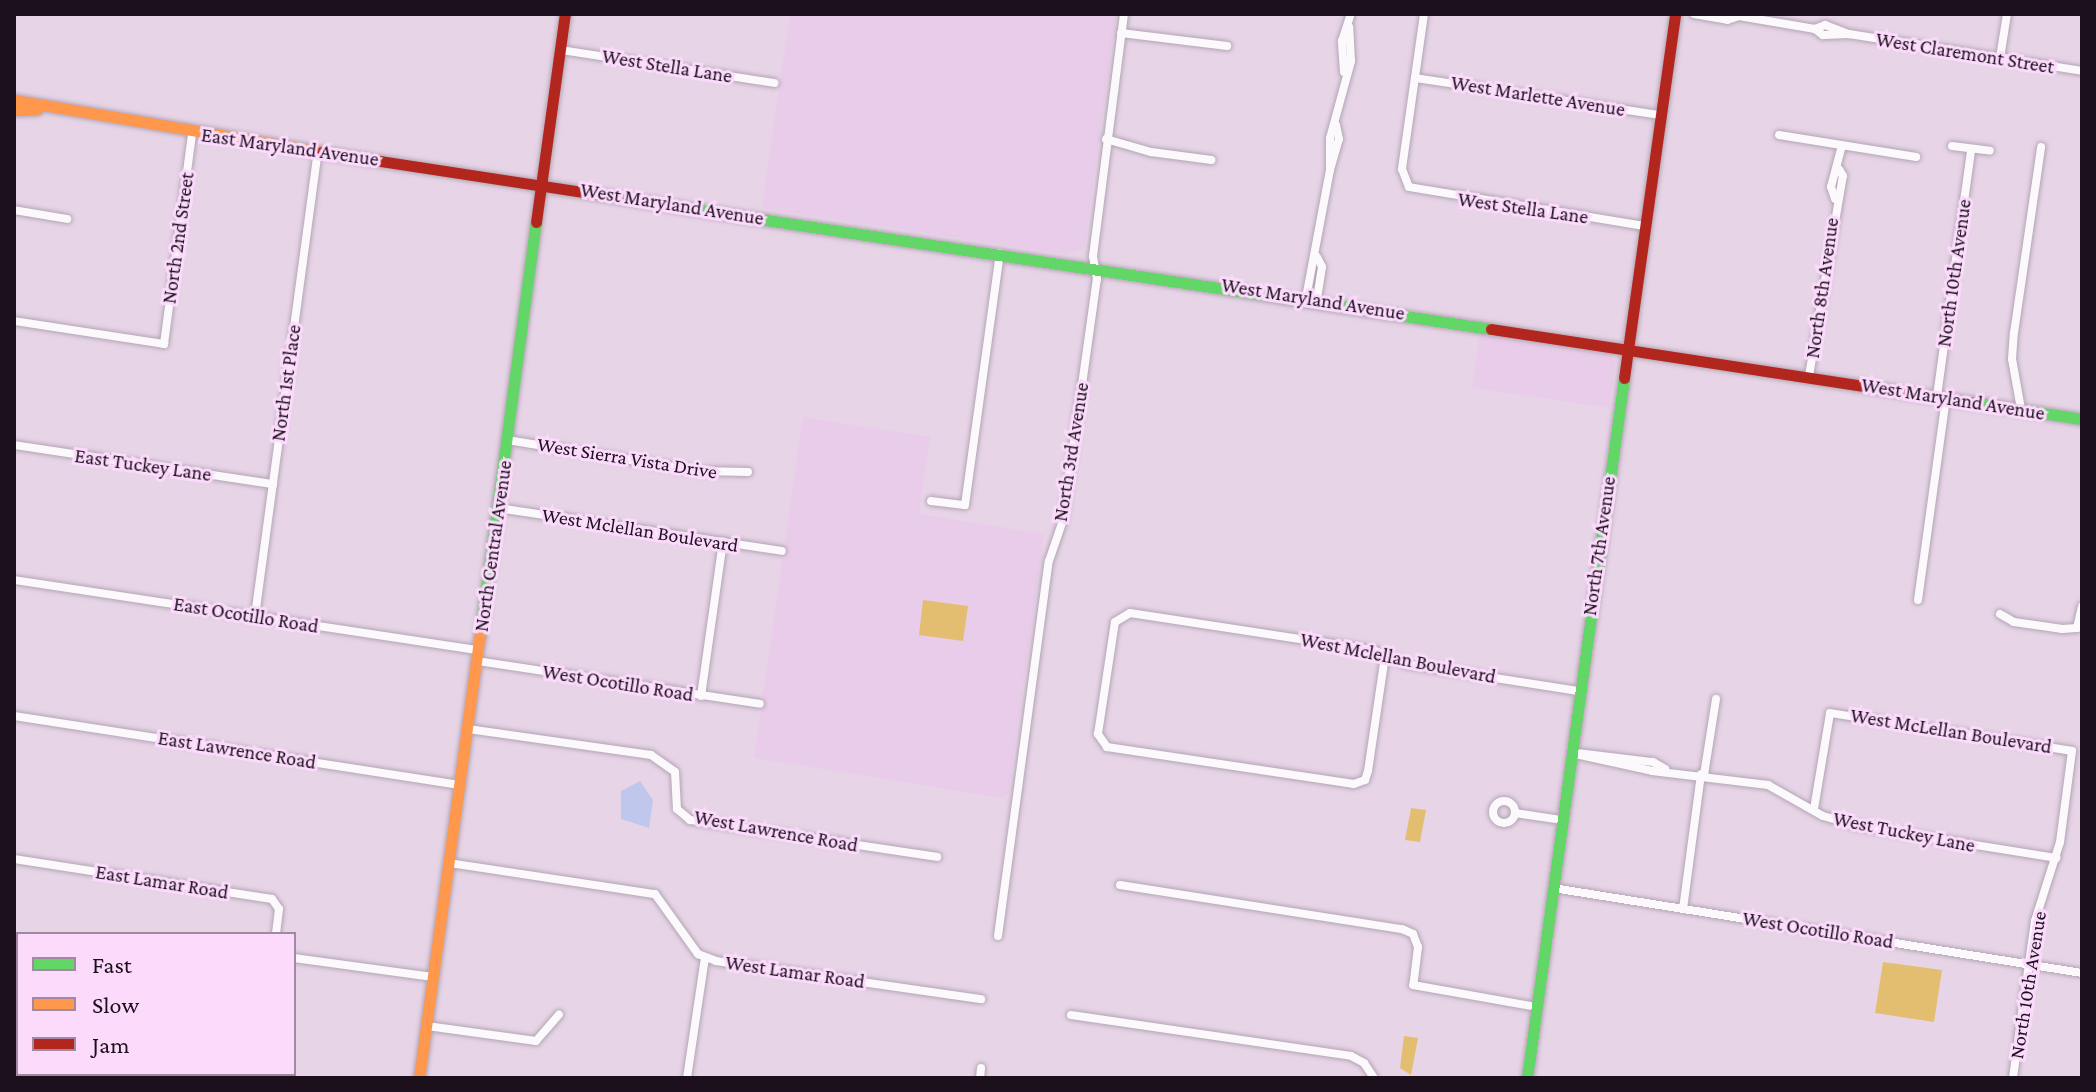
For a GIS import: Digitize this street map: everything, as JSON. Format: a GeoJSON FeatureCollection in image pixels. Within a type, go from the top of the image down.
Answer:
{"type":"FeatureCollection","features":[{"type":"Feature","properties":{"kind":"main road","name":"North Central Avenue"},"geometry":{"type":"LineString","coordinates":[[419,1078],[565,14]]}},
{"type":"Feature","properties":{"kind":"main road","name":"North 7th Avenue"},"geometry":{"type":"LineString","coordinates":[[1527,1078],[1675,14]]}},
{"type":"Feature","properties":{"kind":"main road","name":"East Maryland Avenue"},"geometry":{"type":"LineString","coordinates":[[14,100],[38,109]]}},
{"type":"Feature","properties":{"kind":"main road","name":"East Maryland Avenue"},"geometry":{"type":"LineString","coordinates":[[14,110],[38,109],[543,184]]}},
{"type":"Feature","properties":{"kind":"main road","name":"West Maryland Avenue"},"geometry":{"type":"LineString","coordinates":[[543,184],[1627,346],[2082,419]]}},
{"type":"Feature","properties":{"kind":"street","name":"North 3rd Avenue"},"geometry":{"type":"LineString","coordinates":[[998,936],[1049,561],[1069,478],[1097,279],[1094,266],[1106,139],[1124,14]]}},
{"type":"Feature","properties":{"kind":"street"},"geometry":{"type":"LineString","coordinates":[[1312,299],[1311,265],[1317,257],[1330,170],[1330,138],[1336,125],[1344,72],[1341,51],[1351,14]]}},
{"type":"Feature","properties":{"kind":"street"},"geometry":{"type":"LineString","coordinates":[[1415,78],[1424,14]]}},
{"type":"Feature","properties":{"kind":"street","name":"West Claremont Street"},"geometry":{"type":"LineString","coordinates":[[1694,14],[1737,15],[1815,29],[1823,35],[1849,34],[2082,71]]}},
{"type":"Feature","properties":{"kind":"street"},"geometry":{"type":"LineString","coordinates":[[2000,58],[2007,14]]}},
{"type":"Feature","properties":{"kind":"street"},"geometry":{"type":"LineString","coordinates":[[1121,33],[1227,46]]}},
{"type":"Feature","properties":{"kind":"street","name":"West Stella Lane"},"geometry":{"type":"LineString","coordinates":[[561,50],[774,83]]}},
{"type":"Feature","properties":{"kind":"street","name":"West Stella Lane"},"geometry":{"type":"LineString","coordinates":[[1415,78],[1405,181],[1420,193],[1645,226]]}},
{"type":"Feature","properties":{"kind":"street","name":"West Marlette Avenue"},"geometry":{"type":"LineString","coordinates":[[1415,78],[1661,115]]}},
{"type":"Feature","properties":{"kind":"street","name":"North 2nd Street"},"geometry":{"type":"LineString","coordinates":[[14,321],[164,344],[192,133]]}},
{"type":"Feature","properties":{"kind":"street"},"geometry":{"type":"LineString","coordinates":[[1779,135],[1916,157]]}},
{"type":"Feature","properties":{"kind":"street"},"geometry":{"type":"LineString","coordinates":[[1106,139],[1157,153],[1211,160]]}},
{"type":"Feature","properties":{"kind":"street","name":"North 8th Avenue"},"geometry":{"type":"LineString","coordinates":[[1809,376],[1835,199],[1831,187],[1839,169],[1842,145]]}},
{"type":"Feature","properties":{"kind":"street"},"geometry":{"type":"LineString","coordinates":[[1952,146],[1971,151],[1990,151]]}},
{"type":"Feature","properties":{"kind":"street"},"geometry":{"type":"LineString","coordinates":[[2021,409],[2013,346],[2041,147]]}},
{"type":"Feature","properties":{"kind":"street","name":"North 1st Place"},"geometry":{"type":"LineString","coordinates":[[255,616],[318,151]]}},
{"type":"Feature","properties":{"kind":"street","name":"North 10th Avenue"},"geometry":{"type":"LineString","coordinates":[[1918,600],[1971,151]]}},
{"type":"Feature","properties":{"kind":"street"},"geometry":{"type":"LineString","coordinates":[[14,210],[67,219]]}},
{"type":"Feature","properties":{"kind":"street"},"geometry":{"type":"LineString","coordinates":[[931,501],[965,505],[1000,253]]}},
{"type":"Feature","properties":{"kind":"street","name":"West Sierra Vista Drive"},"geometry":{"type":"LineString","coordinates":[[507,440],[699,471],[748,472]]}},
{"type":"Feature","properties":{"kind":"street","name":"East Tuckey Lane"},"geometry":{"type":"LineString","coordinates":[[14,445],[273,484]]}},
{"type":"Feature","properties":{"kind":"street","name":"West Mclellan Boulevard"},"geometry":{"type":"LineString","coordinates":[[498,508],[782,551]]}},
{"type":"Feature","properties":{"kind":"street"},"geometry":{"type":"LineString","coordinates":[[701,696],[723,542]]}},
{"type":"Feature","properties":{"kind":"street","name":"East Ocotillo Road"},"geometry":{"type":"LineString","coordinates":[[14,580],[255,616],[478,655]]}},
{"type":"Feature","properties":{"kind":"street"},"geometry":{"type":"LineString","coordinates":[[2000,614],[2014,622],[2077,628],[2082,607]]}},
{"type":"Feature","properties":{"kind":"street","name":"West Mclellan Boulevard"},"geometry":{"type":"LineString","coordinates":[[1385,656],[1365,780],[1354,784],[1101,742],[1115,622],[1121,615],[1373,650],[1385,656],[1579,691]]}},
{"type":"Feature","properties":{"kind":"street","name":"West Ocotillo Road"},"geometry":{"type":"LineString","coordinates":[[478,655],[760,704]]}},
{"type":"Feature","properties":{"kind":"street"},"geometry":{"type":"LineString","coordinates":[[1683,909],[1716,699]]}},
{"type":"Feature","properties":{"kind":"street","name":"West McLellan Boulevard"},"geometry":{"type":"LineString","coordinates":[[1814,809],[1830,713],[2072,751]]}},
{"type":"Feature","properties":{"kind":"street","name":"East Lawrence Road"},"geometry":{"type":"LineString","coordinates":[[14,716],[460,785]]}},
{"type":"Feature","properties":{"kind":"street","name":"West Lawrence Road"},"geometry":{"type":"LineString","coordinates":[[468,729],[651,755],[675,772],[677,809],[690,820],[937,857]]}},
{"type":"Feature","properties":{"kind":"street","name":"North 10th Avenue"},"geometry":{"type":"LineString","coordinates":[[2013,1078],[2035,921],[2056,858],[2072,751]]}},
{"type":"Feature","properties":{"kind":"street","name":"West Tuckey Lane"},"geometry":{"type":"LineString","coordinates":[[1571,753],[1653,762],[1666,769],[1768,785],[1814,809],[1857,826],[2056,858]]}},
{"type":"Feature","properties":{"kind":"street"},"geometry":{"type":"LineString","coordinates":[[1515,813],[1562,820]]}},
{"type":"Feature","properties":{"kind":"street","name":"East Lamar Road"},"geometry":{"type":"LineString","coordinates":[[14,859],[271,898],[279,908],[276,932]]}},
{"type":"Feature","properties":{"kind":"street","name":"West Lamar Road"},"geometry":{"type":"LineString","coordinates":[[449,863],[655,894],[705,958],[981,999]]}},
{"type":"Feature","properties":{"kind":"street"},"geometry":{"type":"LineString","coordinates":[[1120,885],[1402,929],[1413,934],[1418,947],[1413,985],[1536,1007]]}},
{"type":"Feature","properties":{"kind":"street","name":"West Ocotillo Road"},"geometry":{"type":"LineString","coordinates":[[1553,888],[2082,973]]}},
{"type":"Feature","properties":{"kind":"street"},"geometry":{"type":"LineString","coordinates":[[296,958],[433,977]]}},
{"type":"Feature","properties":{"kind":"street"},"geometry":{"type":"LineString","coordinates":[[687,1078],[705,958]]}},
{"type":"Feature","properties":{"kind":"street"},"geometry":{"type":"LineString","coordinates":[[427,1026],[536,1041],[559,1015]]}},
{"type":"Feature","properties":{"kind":"street"},"geometry":{"type":"LineString","coordinates":[[1071,1015],[1351,1056],[1364,1063],[1374,1078]]}},
{"type":"Feature","properties":{"kind":"shaded area"},"geometry":{"type":"Polygon","coordinates":[[[790,14],[1116,14],[1084,249],[1066,254],[762,208],[790,14]]]}},
{"type":"Feature","properties":{"kind":"shaded area"},"geometry":{"type":"Polygon","coordinates":[[[1480,333],[1608,352],[1615,361],[1609,408],[1472,388],[1480,333]]]}},
{"type":"Feature","properties":{"kind":"shaded area"},"geometry":{"type":"Polygon","coordinates":[[[803,417],[930,437],[919,514],[1044,534],[1008,794],[1002,798],[754,758],[803,417]]]}},
{"type":"Feature","properties":{"kind":"shaded area"},"geometry":{"type":"Polygon","coordinates":[[[923,600],[968,606],[963,641],[919,635],[923,600]]]}},
{"type":"Feature","properties":{"kind":"shaded area"},"geometry":{"type":"Polygon","coordinates":[[[1411,808],[1426,810],[1420,842],[1405,840],[1411,808]]]}},
{"type":"Feature","properties":{"kind":"shaded area"},"geometry":{"type":"Polygon","coordinates":[[[1883,962],[1942,970],[1934,1022],[1875,1013],[1883,962]]]}},
{"type":"Feature","properties":{"kind":"shaded area"},"geometry":{"type":"Polygon","coordinates":[[[1404,1036],[1418,1038],[1411,1075],[1400,1068],[1404,1036]]]}},
{"type":"Feature","properties":{"kind":"water"},"geometry":{"type":"Polygon","coordinates":[[[640,781],[653,800],[649,828],[621,819],[621,791],[640,781]]]}},
{"type":"Feature","properties":{"kind":"traffic: fast"},"geometry":{"type":"LineString","coordinates":[[686,208],[1491,329]]}},
{"type":"Feature","properties":{"kind":"traffic: fast"},"geometry":{"type":"LineString","coordinates":[[480,635],[536,222]]}},
{"type":"Feature","properties":{"kind":"traffic: fast"},"geometry":{"type":"LineString","coordinates":[[1527,1078],[1624,378]]}},
{"type":"Feature","properties":{"kind":"traffic: fast"},"geometry":{"type":"LineString","coordinates":[[1970,402],[2082,419]]}},
{"type":"Feature","properties":{"kind":"traffic: slow"},"geometry":{"type":"LineString","coordinates":[[14,100],[321,152]]}},
{"type":"Feature","properties":{"kind":"traffic: slow"},"geometry":{"type":"LineString","coordinates":[[14,110],[37,109]]}},
{"type":"Feature","properties":{"kind":"traffic: slow"},"geometry":{"type":"LineString","coordinates":[[419,1078],[480,635]]}},
{"type":"Feature","properties":{"kind":"traffic: jam"},"geometry":{"type":"LineString","coordinates":[[536,222],[565,14]]}},
{"type":"Feature","properties":{"kind":"traffic: jam"},"geometry":{"type":"LineString","coordinates":[[1624,378],[1675,14]]}},
{"type":"Feature","properties":{"kind":"traffic: jam"},"geometry":{"type":"LineString","coordinates":[[321,152],[686,208]]}},
{"type":"Feature","properties":{"kind":"traffic: jam"},"geometry":{"type":"LineString","coordinates":[[1491,329],[1970,402]]}}]}
